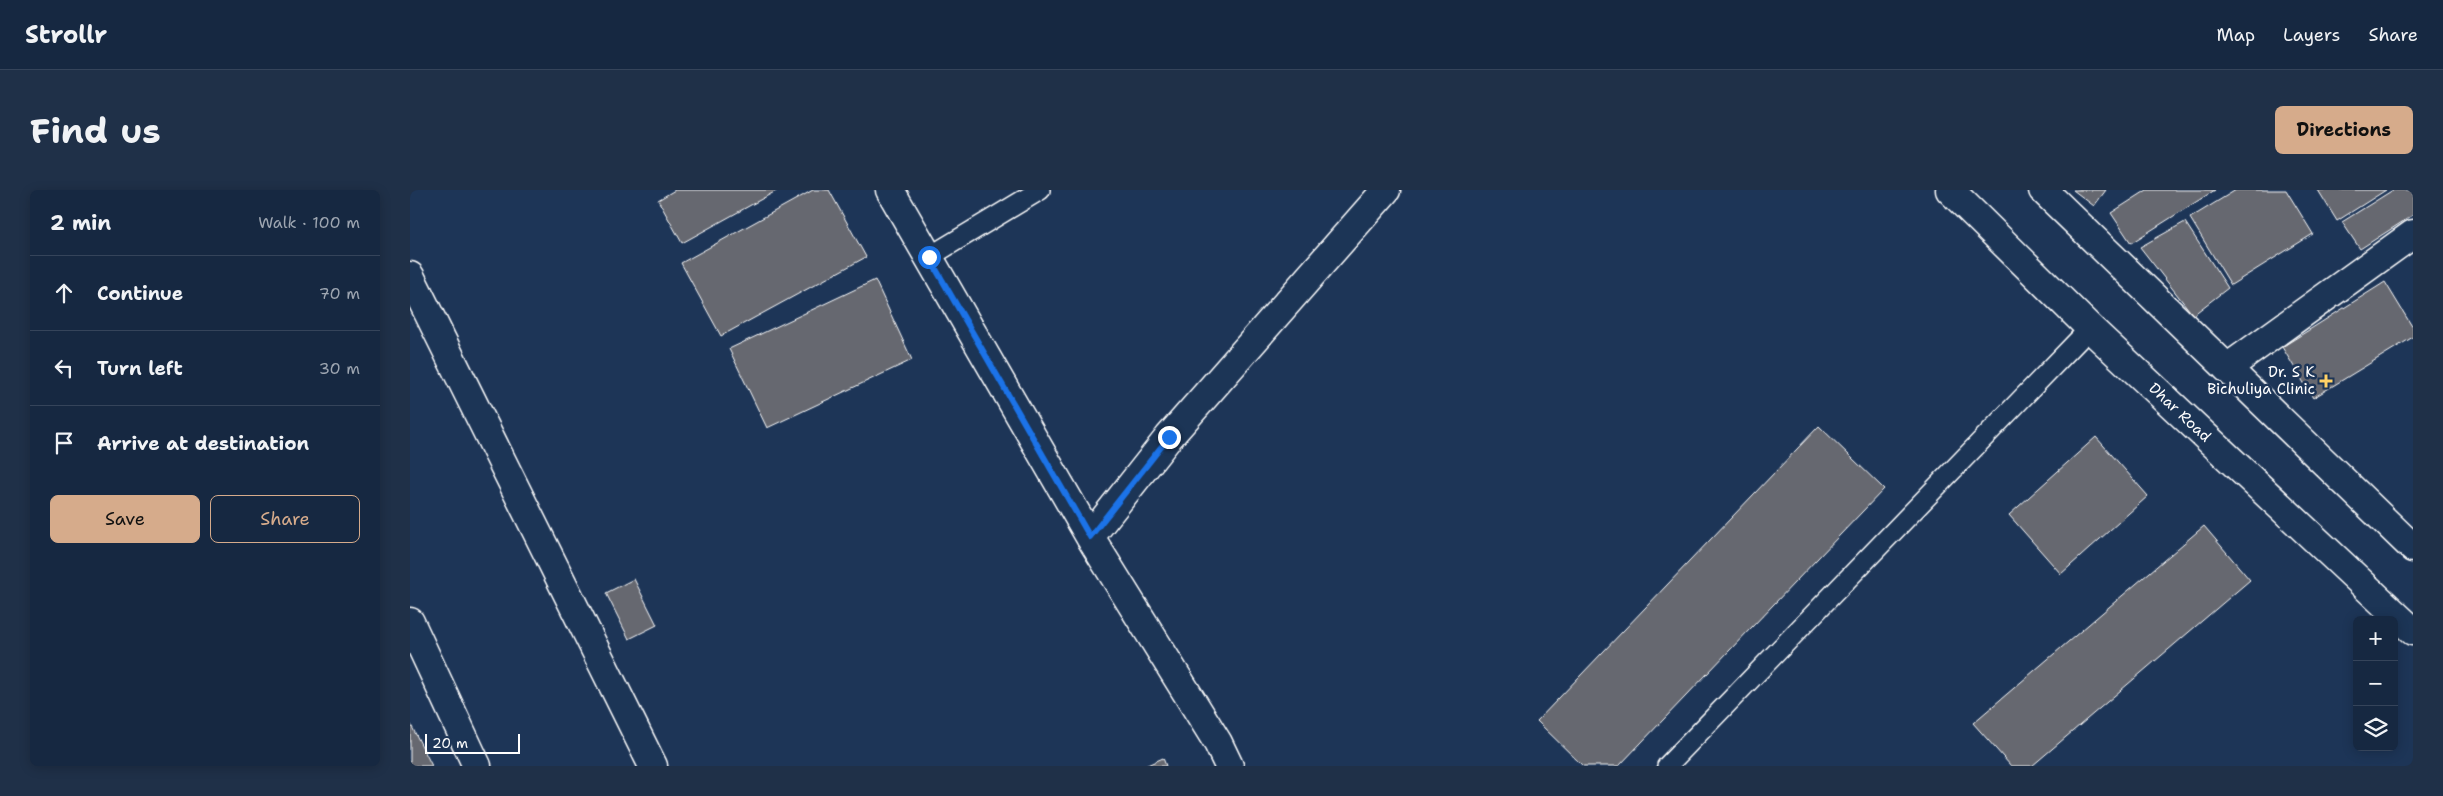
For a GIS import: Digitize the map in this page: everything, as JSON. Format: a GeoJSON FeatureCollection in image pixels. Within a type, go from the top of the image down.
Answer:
{"type":"FeatureCollection","features":[{"type":"Feature","properties":{"kind":"street"},"geometry":{"type":"LineString","coordinates":[[890,190],[1090,537],[1218,743],[1229,766]]}},
{"type":"Feature","properties":{"kind":"street"},"geometry":{"type":"LineString","coordinates":[[1090,537],[1169,437],[1386,190]]}},
{"type":"Feature","properties":{"kind":"street","name":"Dhar Road"},"geometry":{"type":"LineString","coordinates":[[1950,190],[2090,328],[2413,631]]}},
{"type":"Feature","properties":{"kind":"street"},"geometry":{"type":"LineString","coordinates":[[2043,190],[2413,548]]}},
{"type":"Feature","properties":{"kind":"street"},"geometry":{"type":"LineString","coordinates":[[2227,368],[2413,234]]}},
{"type":"Feature","properties":{"kind":"street"},"geometry":{"type":"LineString","coordinates":[[410,276],[654,766]]}},
{"type":"Feature","properties":{"kind":"street"},"geometry":{"type":"LineString","coordinates":[[410,622],[477,766]]}},
{"type":"Feature","properties":{"kind":"lane"},"geometry":{"type":"LineString","coordinates":[[929,257],[1040,190]]}},
{"type":"Feature","properties":{"kind":"lane"},"geometry":{"type":"LineString","coordinates":[[1667,766],[2090,328]]}},
{"type":"Feature","properties":{"kind":"building"},"geometry":{"type":"Polygon","coordinates":[[[675,190],[778,190],[682,243],[658,200],[675,190]]]}},
{"type":"Feature","properties":{"kind":"building"},"geometry":{"type":"Polygon","coordinates":[[[813,190],[829,190],[866,257],[721,336],[681,263],[813,190]]]}},
{"type":"Feature","properties":{"kind":"building"},"geometry":{"type":"Polygon","coordinates":[[[2073,190],[2106,190],[2094,206],[2073,190]]]}},
{"type":"Feature","properties":{"kind":"building"},"geometry":{"type":"Polygon","coordinates":[[[2147,190],[2215,190],[2131,243],[2111,213],[2147,190]]]}},
{"type":"Feature","properties":{"kind":"building"},"geometry":{"type":"Polygon","coordinates":[[[2236,190],[2286,190],[2313,234],[2231,285],[2190,218],[2236,190]]]}},
{"type":"Feature","properties":{"kind":"building"},"geometry":{"type":"Polygon","coordinates":[[[2318,190],[2386,190],[2337,221],[2318,190]]]}},
{"type":"Feature","properties":{"kind":"building"},"geometry":{"type":"Polygon","coordinates":[[[2393,190],[2413,190],[2413,215],[2360,249],[2342,222],[2393,190]]]}},
{"type":"Feature","properties":{"kind":"building"},"geometry":{"type":"Polygon","coordinates":[[[2185,222],[2228,288],[2193,315],[2140,247],[2185,222]]]}},
{"type":"Feature","properties":{"kind":"building"},"geometry":{"type":"Polygon","coordinates":[[[875,280],[912,360],[767,428],[729,349],[875,280]]]}},
{"type":"Feature","properties":{"kind":"building"},"geometry":{"type":"Polygon","coordinates":[[[2385,282],[2413,328],[2413,337],[2313,398],[2282,347],[2385,282]]]}},
{"type":"Feature","properties":{"kind":"building"},"geometry":{"type":"Polygon","coordinates":[[[1819,426],[1884,489],[1619,766],[1583,766],[1537,721],[1819,426]]]}},
{"type":"Feature","properties":{"kind":"building"},"geometry":{"type":"Polygon","coordinates":[[[2096,437],[2148,496],[2061,574],[2009,515],[2096,437]]]}},
{"type":"Feature","properties":{"kind":"building"},"geometry":{"type":"Polygon","coordinates":[[[2204,526],[2250,580],[2032,766],[2011,766],[1973,723],[2204,526]]]}},
{"type":"Feature","properties":{"kind":"building"},"geometry":{"type":"Polygon","coordinates":[[[634,579],[657,625],[629,639],[606,593],[634,579]]]}},
{"type":"Feature","properties":{"kind":"building"},"geometry":{"type":"Polygon","coordinates":[[[410,723],[432,766],[410,766],[410,723]]]}},
{"type":"Feature","properties":{"kind":"building"},"geometry":{"type":"Polygon","coordinates":[[[1163,758],[1166,766],[1145,766],[1163,758]]]}},
{"type":"Feature","properties":{"kind":"place","name":"Dr. S K Bichuliya Clinic"},"geometry":{"type":"Point","coordinates":[2326,381]}},
{"type":"Feature","properties":{"kind":"route"},"geometry":{"type":"LineString","coordinates":[[929,257],[1090,537],[1169,437]]}}]}
